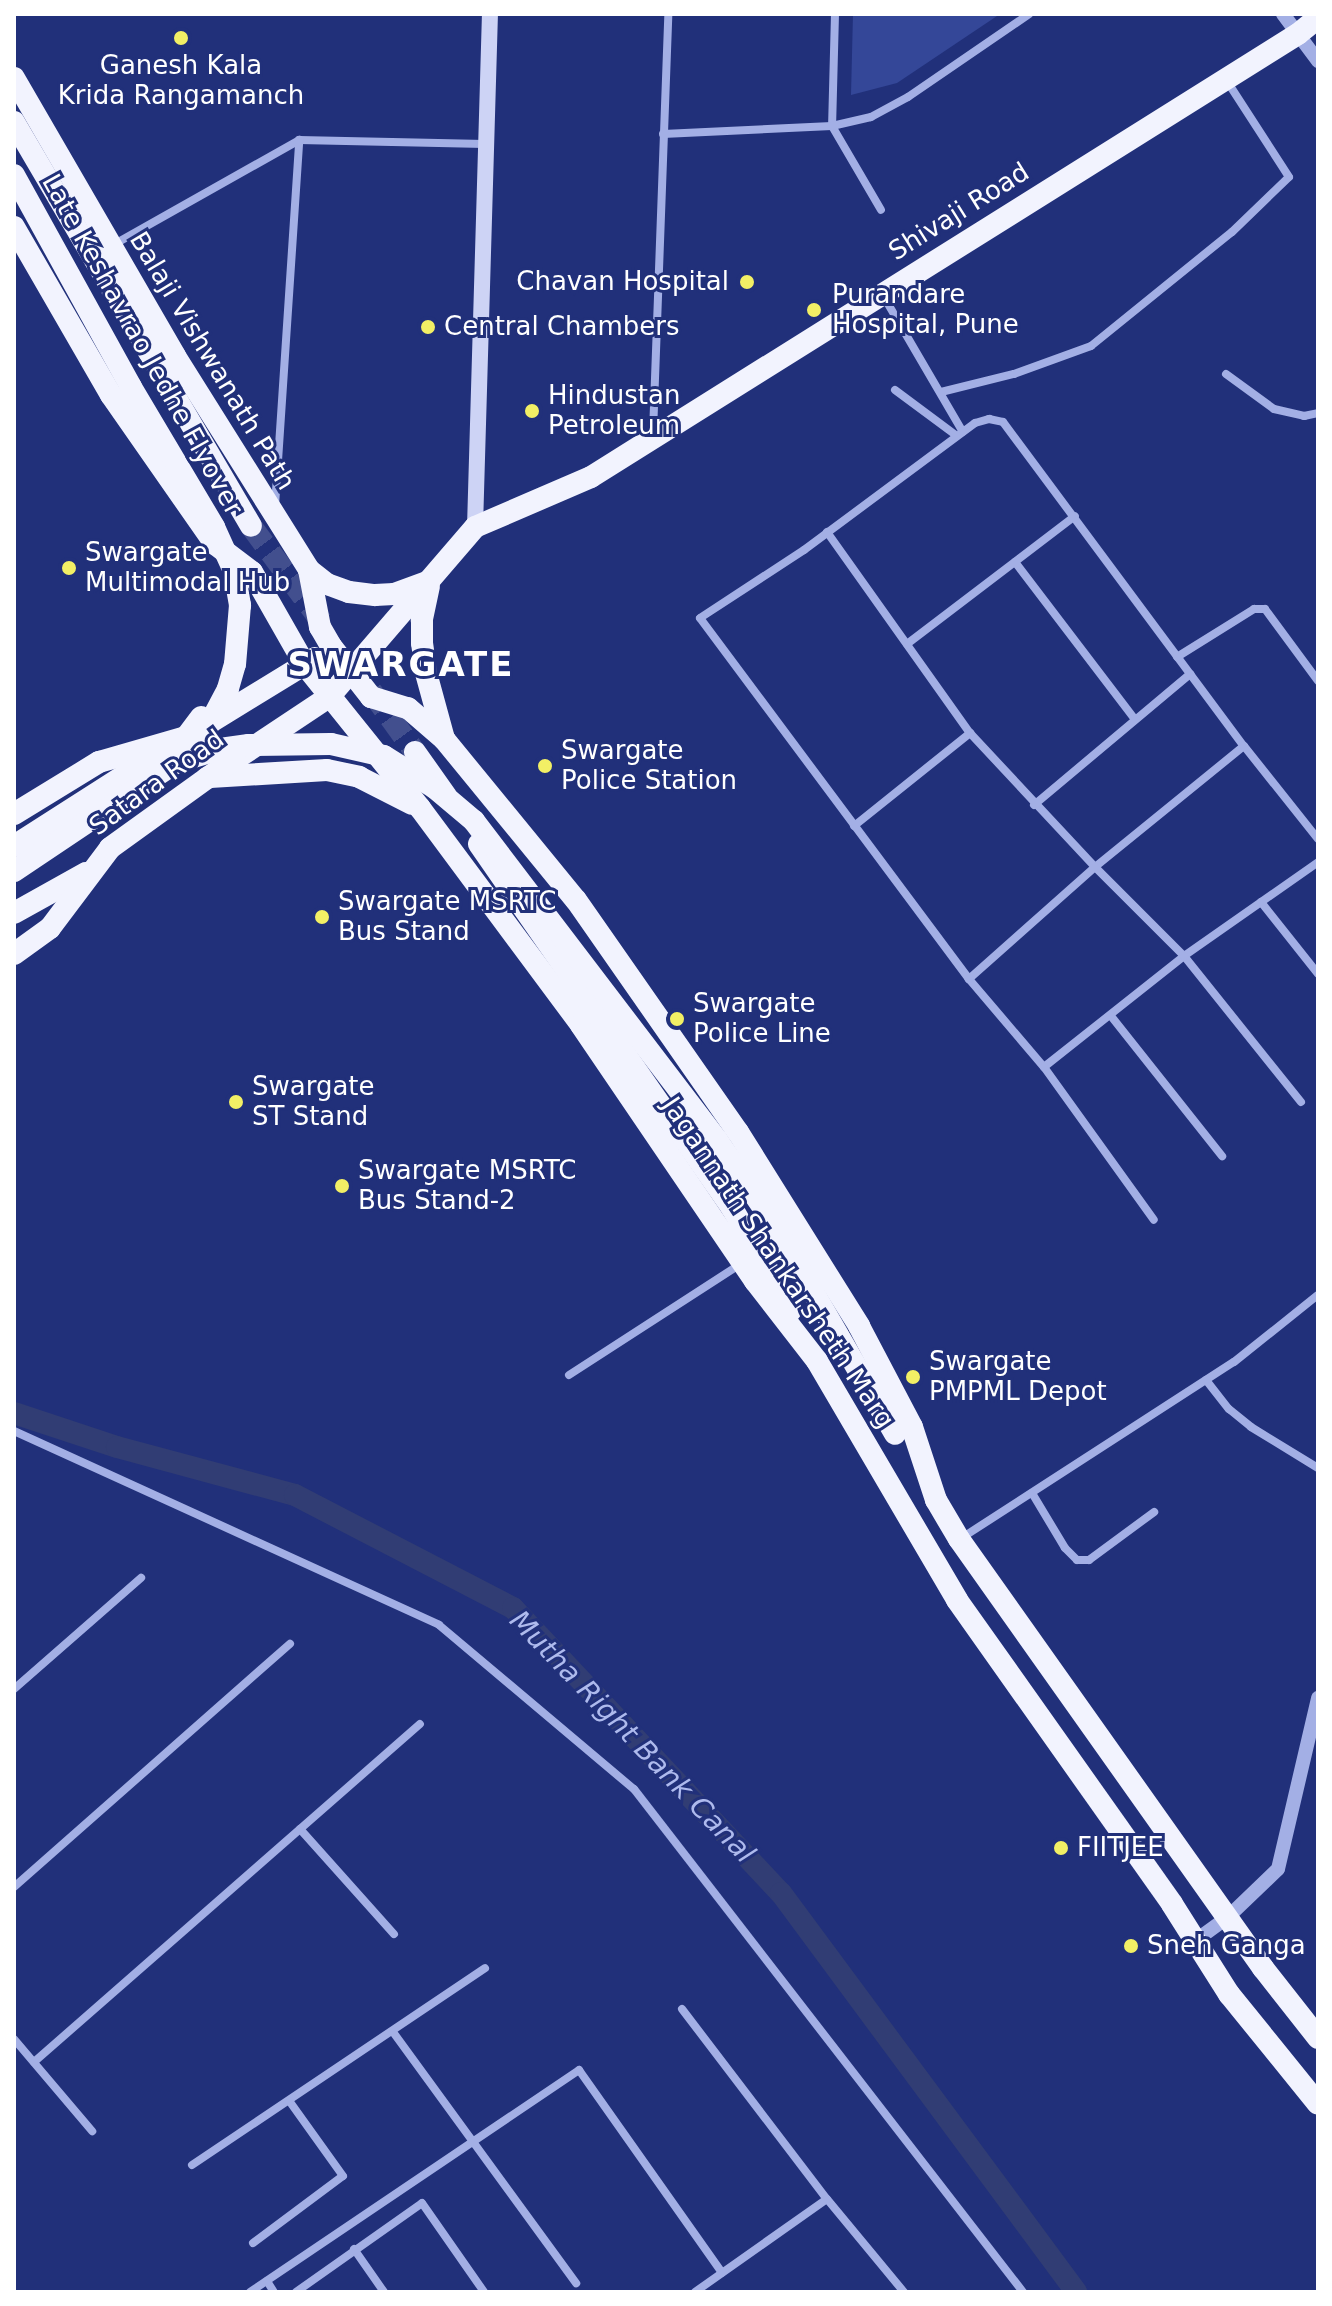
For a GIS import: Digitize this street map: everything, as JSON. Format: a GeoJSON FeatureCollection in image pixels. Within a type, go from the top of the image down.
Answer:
{"type":"FeatureCollection","features":[{"type":"Feature","properties":{"kind":"highway","name":"Shivaji Road"},"geometry":{"type":"LineString","coordinates":[[351,675],[475,527],[591,477],[1298,34],[1318,18]]}},
{"type":"Feature","properties":{"kind":"highway","name":"Balaji Vishwanath Path"},"geometry":{"type":"LineString","coordinates":[[14,78],[274,519],[309,570],[320,627],[351,675]]}},
{"type":"Feature","properties":{"kind":"highway"},"geometry":{"type":"LineString","coordinates":[[14,122],[251,526]]}},
{"type":"Feature","properties":{"kind":"highway","name":"Late Keshavrao Jedhe Flyover"},"geometry":{"type":"LineString","coordinates":[[14,175],[123,374],[214,527],[234,571],[240,605],[235,664],[228,689],[209,724],[177,762],[14,871]]}},
{"type":"Feature","properties":{"kind":"highway"},"geometry":{"type":"LineString","coordinates":[[14,227],[111,395],[215,544],[231,576],[237,621],[230,663],[220,689],[186,737],[99,762],[14,814]]}},
{"type":"Feature","properties":{"kind":"highway"},"geometry":{"type":"LineString","coordinates":[[215,544],[252,572],[305,665]]}},
{"type":"Feature","properties":{"kind":"highway"},"geometry":{"type":"LineString","coordinates":[[309,570],[327,584],[349,592],[375,595],[394,594],[430,581]]}},
{"type":"Feature","properties":{"kind":"highway"},"geometry":{"type":"LineString","coordinates":[[430,581],[422,620],[422,643],[444,739]]}},
{"type":"Feature","properties":{"kind":"highway","name":"Satara Road"},"geometry":{"type":"LineString","coordinates":[[14,846],[331,646]]}},
{"type":"Feature","properties":{"kind":"highway","name":"Jagannath Shankarsheth Marg"},"geometry":{"type":"LineString","coordinates":[[305,665],[420,808],[589,1038],[742,1262],[817,1361],[957,1600],[1229,1994],[1318,2104]]}},
{"type":"Feature","properties":{"kind":"highway","name":"Satara Road"},"geometry":{"type":"LineString","coordinates":[[14,954],[50,928],[110,848],[207,778],[329,697],[351,675]]}},
{"type":"Feature","properties":{"kind":"highway","name":"Jagannath Shankarsheth Marg"},"geometry":{"type":"LineString","coordinates":[[351,675],[371,697],[408,708],[444,739],[576,900],[773,1185],[859,1326],[912,1427],[936,1500],[959,1539],[1318,2038]]}},
{"type":"Feature","properties":{"kind":"highway","name":"Late Keshavrao Jedhe Flyover"},"geometry":{"type":"LineString","coordinates":[[177,762],[220,749],[249,745],[331,744],[384,756],[435,788],[474,821],[717,1140],[771,1219],[936,1500]]}},
{"type":"Feature","properties":{"kind":"highway"},"geometry":{"type":"LineString","coordinates":[[415,752],[732,1208],[817,1361]]}},
{"type":"Feature","properties":{"kind":"highway"},"geometry":{"type":"LineString","coordinates":[[207,778],[327,770],[359,777],[420,808]]}},
{"type":"Feature","properties":{"kind":"highway"},"geometry":{"type":"LineString","coordinates":[[17,911],[90,871]]}},
{"type":"Feature","properties":{"kind":"main road"},"geometry":{"type":"LineString","coordinates":[[475,527],[490,14]]}},
{"type":"Feature","properties":{"kind":"street"},"geometry":{"type":"LineString","coordinates":[[653,438],[668,14]]}},
{"type":"Feature","properties":{"kind":"street"},"geometry":{"type":"LineString","coordinates":[[835,14],[832,126],[881,210]]}},
{"type":"Feature","properties":{"kind":"street"},"geometry":{"type":"LineString","coordinates":[[663,134],[832,126],[871,117],[908,97],[1029,14]]}},
{"type":"Feature","properties":{"kind":"street"},"geometry":{"type":"LineString","coordinates":[[1283,14],[1318,61]]}},
{"type":"Feature","properties":{"kind":"street"},"geometry":{"type":"LineString","coordinates":[[941,392],[1014,374],[1091,346],[1232,232],[1289,177],[1225,79]]}},
{"type":"Feature","properties":{"kind":"street"},"geometry":{"type":"LineString","coordinates":[[111,246],[299,140],[485,144]]}},
{"type":"Feature","properties":{"kind":"street"},"geometry":{"type":"LineString","coordinates":[[274,519],[299,140]]}},
{"type":"Feature","properties":{"kind":"street"},"geometry":{"type":"LineString","coordinates":[[882,293],[941,392],[960,434]]}},
{"type":"Feature","properties":{"kind":"street"},"geometry":{"type":"LineString","coordinates":[[1226,374],[1274,409],[1304,416],[1318,413]]}},
{"type":"Feature","properties":{"kind":"street"},"geometry":{"type":"LineString","coordinates":[[895,390],[960,434]]}},
{"type":"Feature","properties":{"kind":"street"},"geometry":{"type":"LineString","coordinates":[[1154,1220],[1044,1067],[969,979],[700,618],[827,532],[960,434],[989,419],[1003,422],[1244,746],[1318,839]]}},
{"type":"Feature","properties":{"kind":"street"},"geometry":{"type":"LineString","coordinates":[[907,644],[1075,516]]}},
{"type":"Feature","properties":{"kind":"street"},"geometry":{"type":"LineString","coordinates":[[827,532],[970,733],[1034,805],[1184,956],[1301,1102]]}},
{"type":"Feature","properties":{"kind":"street"},"geometry":{"type":"LineString","coordinates":[[1015,562],[1134,718]]}},
{"type":"Feature","properties":{"kind":"street"},"geometry":{"type":"LineString","coordinates":[[1177,657],[1254,609],[1265,609],[1318,681]]}},
{"type":"Feature","properties":{"kind":"street"},"geometry":{"type":"LineString","coordinates":[[1034,805],[1190,674]]}},
{"type":"Feature","properties":{"kind":"street"},"geometry":{"type":"LineString","coordinates":[[854,826],[970,733]]}},
{"type":"Feature","properties":{"kind":"street"},"geometry":{"type":"LineString","coordinates":[[969,979],[1095,867],[1244,746]]}},
{"type":"Feature","properties":{"kind":"street"},"geometry":{"type":"LineString","coordinates":[[1044,1067],[1184,956],[1318,862]]}},
{"type":"Feature","properties":{"kind":"street"},"geometry":{"type":"LineString","coordinates":[[1261,902],[1318,974]]}},
{"type":"Feature","properties":{"kind":"street"},"geometry":{"type":"LineString","coordinates":[[1111,1016],[1222,1156]]}},
{"type":"Feature","properties":{"kind":"street"},"geometry":{"type":"LineString","coordinates":[[569,1375],[742,1262]]}},
{"type":"Feature","properties":{"kind":"street"},"geometry":{"type":"LineString","coordinates":[[959,1539],[1206,1380],[1318,1295]]}},
{"type":"Feature","properties":{"kind":"street"},"geometry":{"type":"LineString","coordinates":[[1206,1380],[1229,1409],[1251,1427],[1318,1468]]}},
{"type":"Feature","properties":{"kind":"street"},"geometry":{"type":"LineString","coordinates":[[14,1431],[439,1625],[634,1789],[1023,2292]]}},
{"type":"Feature","properties":{"kind":"street"},"geometry":{"type":"LineString","coordinates":[[1032,1493],[1065,1548],[1077,1560],[1089,1560],[1154,1512]]}},
{"type":"Feature","properties":{"kind":"street"},"geometry":{"type":"LineString","coordinates":[[14,1689],[141,1578]]}},
{"type":"Feature","properties":{"kind":"street"},"geometry":{"type":"LineString","coordinates":[[14,1887],[290,1644]]}},
{"type":"Feature","properties":{"kind":"street"},"geometry":{"type":"LineString","coordinates":[[1195,1941],[1228,1917],[1278,1869],[1318,1698]]}},
{"type":"Feature","properties":{"kind":"street"},"geometry":{"type":"LineString","coordinates":[[34,2062],[420,1724]]}},
{"type":"Feature","properties":{"kind":"street"},"geometry":{"type":"LineString","coordinates":[[300,1829],[394,1934]]}},
{"type":"Feature","properties":{"kind":"street"},"geometry":{"type":"LineString","coordinates":[[192,2165],[485,1968]]}},
{"type":"Feature","properties":{"kind":"street"},"geometry":{"type":"LineString","coordinates":[[682,2009],[827,2199],[904,2292]]}},
{"type":"Feature","properties":{"kind":"street"},"geometry":{"type":"LineString","coordinates":[[393,2032],[576,2283]]}},
{"type":"Feature","properties":{"kind":"street"},"geometry":{"type":"LineString","coordinates":[[14,2039],[92,2131]]}},
{"type":"Feature","properties":{"kind":"street"},"geometry":{"type":"LineString","coordinates":[[250,2292],[579,2070],[722,2273]]}},
{"type":"Feature","properties":{"kind":"street"},"geometry":{"type":"LineString","coordinates":[[253,2243],[343,2176],[290,2102]]}},
{"type":"Feature","properties":{"kind":"street"},"geometry":{"type":"LineString","coordinates":[[695,2292],[827,2199]]}},
{"type":"Feature","properties":{"kind":"street"},"geometry":{"type":"LineString","coordinates":[[296,2292],[422,2203],[484,2292]]}},
{"type":"Feature","properties":{"kind":"street"},"geometry":{"type":"LineString","coordinates":[[354,2249],[384,2292]]}},
{"type":"Feature","properties":{"kind":"street"},"geometry":{"type":"LineString","coordinates":[[267,2281],[274,2292]]}},
{"type":"Feature","properties":{"kind":"shaded area"},"geometry":{"type":"Polygon","coordinates":[[[853,14],[1000,14],[897,83],[851,95],[853,14]]]}},
{"type":"Feature","properties":{"kind":"waterway","name":"Mutha Right Bank Canal"},"geometry":{"type":"LineString","coordinates":[[14,1413],[117,1447],[295,1495],[513,1608],[781,1893],[1076,2292]]}},
{"type":"Feature","properties":{"kind":"tunnel"},"geometry":{"type":"LineString","coordinates":[[251,526],[321,621]]}},
{"type":"Feature","properties":{"kind":"tunnel"},"geometry":{"type":"LineString","coordinates":[[371,691],[415,752]]}},
{"type":"Feature","properties":{"kind":"place","name":"Ganesh Kala Krida Rangamanch"},"geometry":{"type":"Point","coordinates":[181,38]}},
{"type":"Feature","properties":{"kind":"place","name":"Chavan Hospital"},"geometry":{"type":"Point","coordinates":[747,282]}},
{"type":"Feature","properties":{"kind":"place","name":"Purandare Hospital, Pune"},"geometry":{"type":"Point","coordinates":[814,310]}},
{"type":"Feature","properties":{"kind":"place","name":"Central Chambers"},"geometry":{"type":"Point","coordinates":[428,327]}},
{"type":"Feature","properties":{"kind":"place","name":"Hindustan Petroleum"},"geometry":{"type":"Point","coordinates":[532,411]}},
{"type":"Feature","properties":{"kind":"place","name":"Swargate Multimodal Hub"},"geometry":{"type":"Point","coordinates":[69,568]}},
{"type":"Feature","properties":{"kind":"place","name":"Swargate Police Station"},"geometry":{"type":"Point","coordinates":[545,766]}},
{"type":"Feature","properties":{"kind":"place","name":"Swargate MSRTC Bus Stand"},"geometry":{"type":"Point","coordinates":[322,917]}},
{"type":"Feature","properties":{"kind":"place","name":"Swargate Police Line"},"geometry":{"type":"Point","coordinates":[677,1019]}},
{"type":"Feature","properties":{"kind":"place","name":"Swargate ST Stand"},"geometry":{"type":"Point","coordinates":[236,1102]}},
{"type":"Feature","properties":{"kind":"place","name":"Swargate MSRTC Bus Stand-2"},"geometry":{"type":"Point","coordinates":[342,1186]}},
{"type":"Feature","properties":{"kind":"place","name":"Swargate PMPML Depot"},"geometry":{"type":"Point","coordinates":[913,1377]}},
{"type":"Feature","properties":{"kind":"place","name":"FIITJEE"},"geometry":{"type":"Point","coordinates":[1061,1848]}},
{"type":"Feature","properties":{"kind":"place","name":"Sneh Ganga"},"geometry":{"type":"Point","coordinates":[1131,1946]}},
{"type":"Feature","properties":{"kind":"district","name":"SWARGATE"},"geometry":{"type":"Point","coordinates":[401,665]}}]}
